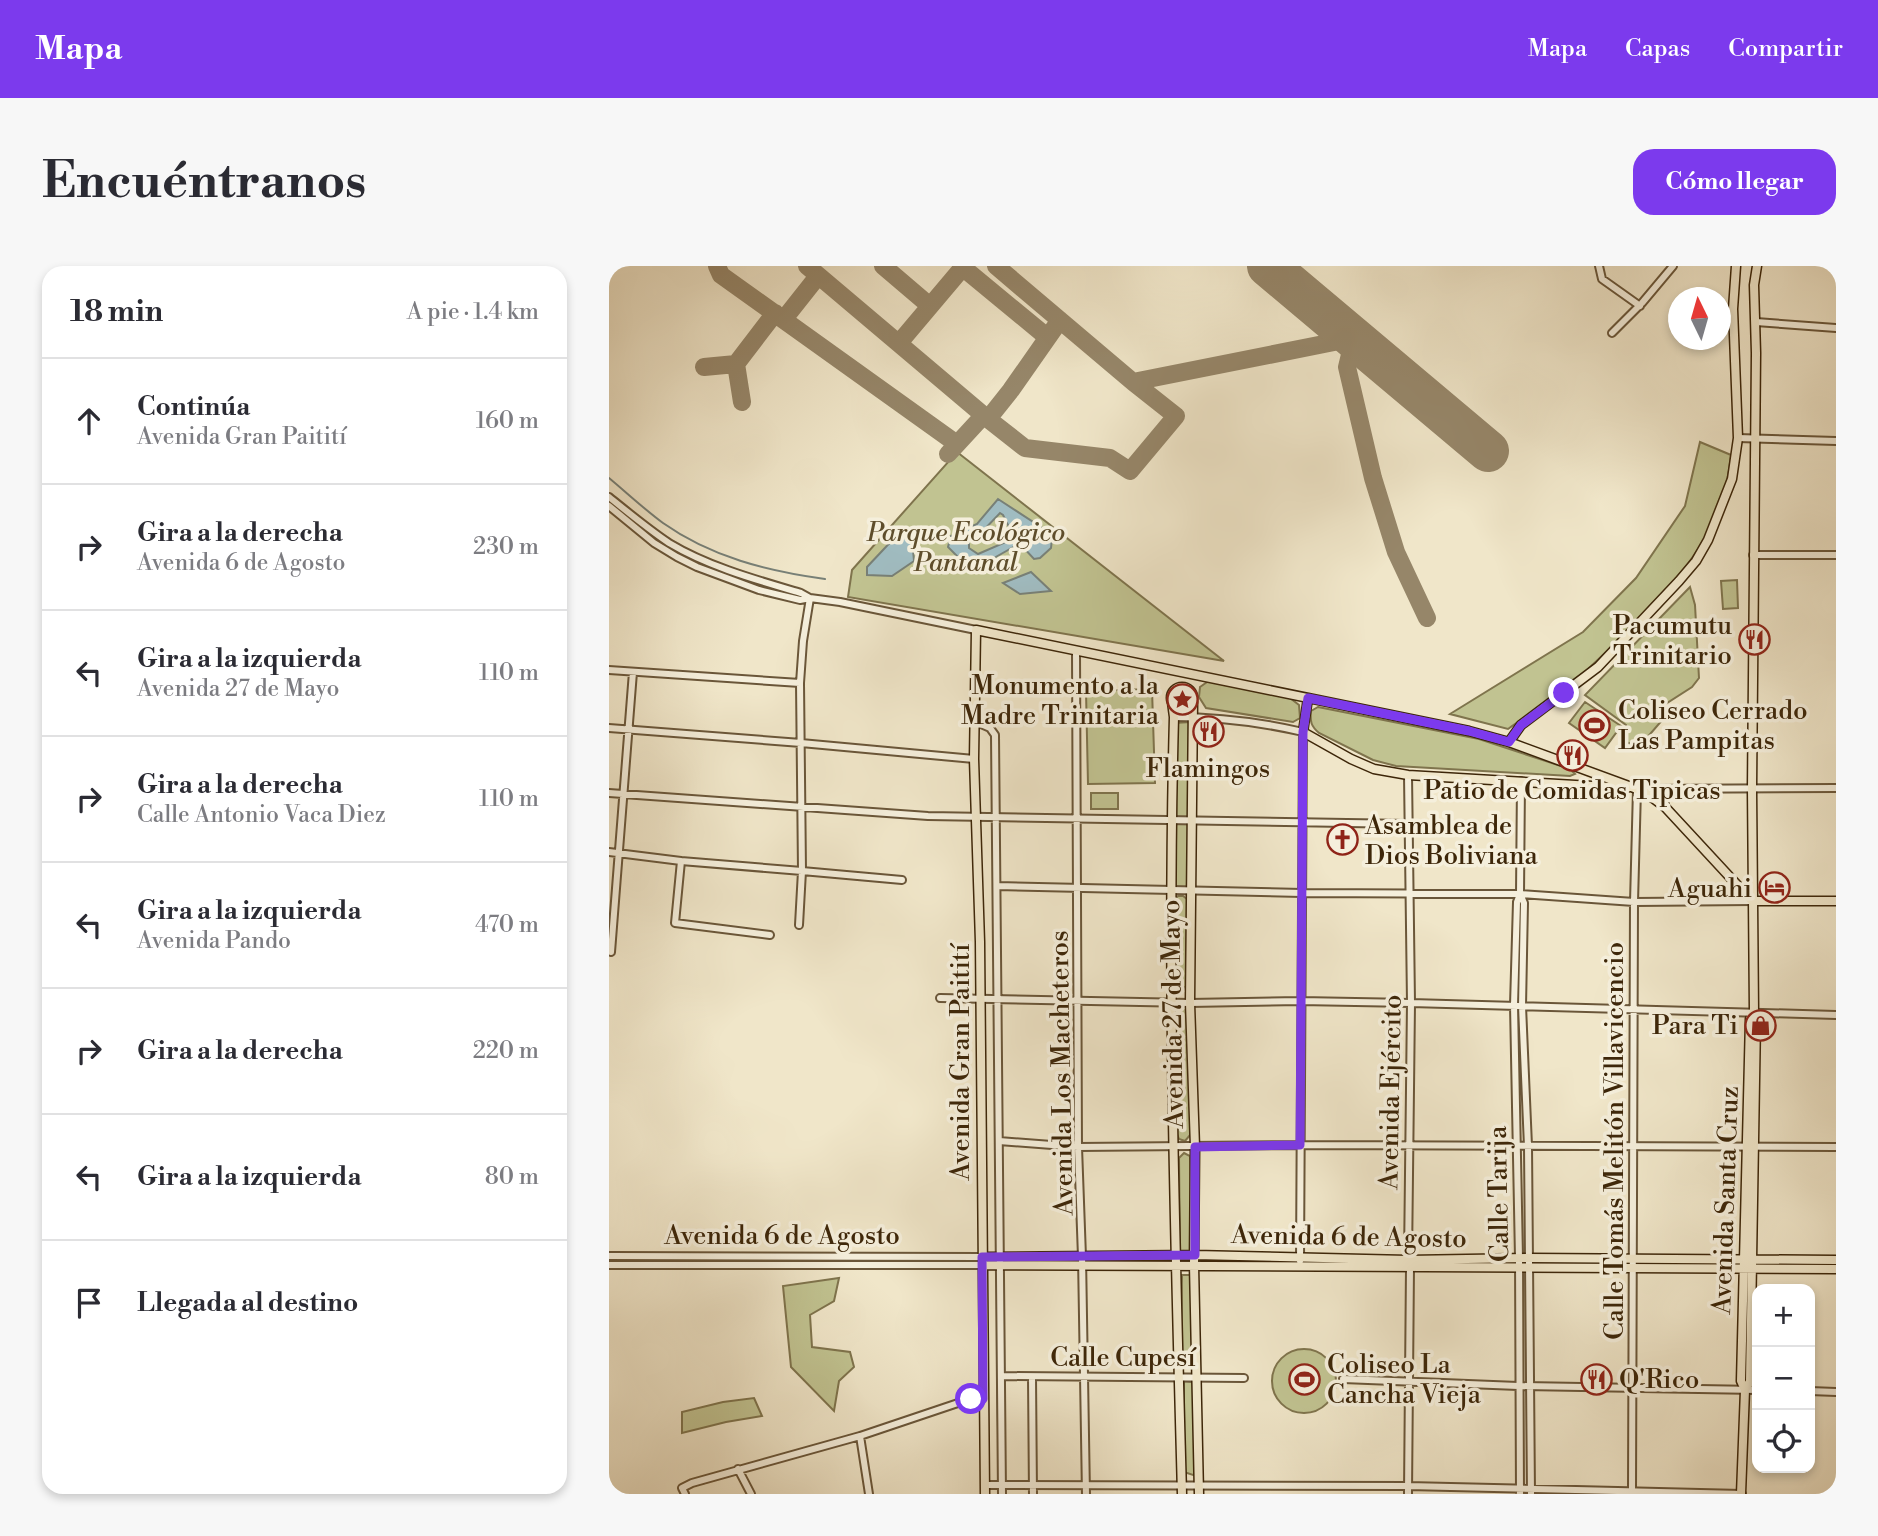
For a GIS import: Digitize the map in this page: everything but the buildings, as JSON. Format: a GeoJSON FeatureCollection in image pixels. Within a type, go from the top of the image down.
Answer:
{"type":"FeatureCollection","features":[{"type":"Feature","properties":{"kind":"main road"},"geometry":{"type":"LineString","coordinates":[[1509,742],[1521,725],[1598,667],[1656,608],[1696,561],[1719,516],[1732,479],[1738,438],[1733,309],[1735,266]]}},
{"type":"Feature","properties":{"kind":"main road","name":"Avenida Santa Cruz"},"geometry":{"type":"LineString","coordinates":[[1742,1494],[1745,1390],[1741,1381],[1752,1146],[1756,266]]}},
{"type":"Feature","properties":{"kind":"main road"},"geometry":{"type":"LineString","coordinates":[[976,630],[1469,731],[1509,742],[1645,792],[1665,807],[1752,901],[1836,901]]}},
{"type":"Feature","properties":{"kind":"main road","name":"Avenida Gran Paitití"},"geometry":{"type":"LineString","coordinates":[[976,630],[974,759],[980,997],[985,1490]]}},
{"type":"Feature","properties":{"kind":"main road"},"geometry":{"type":"LineString","coordinates":[[1181,686],[1191,691],[1193,701],[1185,709],[1177,708],[1172,702],[1172,692],[1181,686],[1184,674]]}},
{"type":"Feature","properties":{"kind":"main road"},"geometry":{"type":"LineString","coordinates":[[1308,698],[1303,732],[1374,769],[1408,775],[1637,789]]}},
{"type":"Feature","properties":{"kind":"main road","name":"Avenida 27 de Mayo"},"geometry":{"type":"LineString","coordinates":[[1193,701],[1190,1003],[1195,1147],[1194,1265],[1199,1489]]}},
{"type":"Feature","properties":{"kind":"main road","name":"Avenida 27 de Mayo"},"geometry":{"type":"LineString","coordinates":[[1172,702],[1171,1003],[1182,1489]]}},
{"type":"Feature","properties":{"kind":"main road"},"geometry":{"type":"LineString","coordinates":[[1580,786],[1590,782],[1591,778],[1585,770]]}},
{"type":"Feature","properties":{"kind":"main road","name":"Avenida 6 de Agosto"},"geometry":{"type":"LineString","coordinates":[[982,1261],[1195,1255],[1300,1262]]}},
{"type":"Feature","properties":{"kind":"main road","name":"Avenida 6 de Agosto"},"geometry":{"type":"LineString","coordinates":[[1000,1261],[1082,1267],[1300,1262],[1519,1263],[1529,1258],[1632,1264]]}},
{"type":"Feature","properties":{"kind":"main road","name":"Avenida 6 de Agosto"},"geometry":{"type":"LineString","coordinates":[[1519,1263],[1528,1269],[1632,1264],[1836,1261]]}},
{"type":"Feature","properties":{"kind":"main road","name":"Avenida 6 de Agosto"},"geometry":{"type":"LineString","coordinates":[[1748,1264],[1836,1269]]}},
{"type":"Feature","properties":{"kind":"street"},"geometry":{"type":"LineString","coordinates":[[1599,266],[1602,279],[1640,306]]}},
{"type":"Feature","properties":{"kind":"street"},"geometry":{"type":"LineString","coordinates":[[1612,333],[1640,306],[1673,266]]}},
{"type":"Feature","properties":{"kind":"street"},"geometry":{"type":"LineString","coordinates":[[1756,322],[1836,328]]}},
{"type":"Feature","properties":{"kind":"street"},"geometry":{"type":"LineString","coordinates":[[1738,438],[1836,441]]}},
{"type":"Feature","properties":{"kind":"street"},"geometry":{"type":"LineString","coordinates":[[609,496],[672,545],[707,562],[810,598],[976,630]]}},
{"type":"Feature","properties":{"kind":"street"},"geometry":{"type":"LineString","coordinates":[[609,506],[654,543],[697,567],[759,590],[800,600],[810,598]]}},
{"type":"Feature","properties":{"kind":"street"},"geometry":{"type":"LineString","coordinates":[[1753,555],[1836,555]]}},
{"type":"Feature","properties":{"kind":"street"},"geometry":{"type":"LineString","coordinates":[[799,925],[800,683],[810,598]]}},
{"type":"Feature","properties":{"kind":"street","name":"Avenida Los Macheteros"},"geometry":{"type":"LineString","coordinates":[[1076,651],[1078,1147],[1086,1494]]}},
{"type":"Feature","properties":{"kind":"street"},"geometry":{"type":"LineString","coordinates":[[609,670],[800,683]]}},
{"type":"Feature","properties":{"kind":"street"},"geometry":{"type":"LineString","coordinates":[[611,952],[633,672]]}},
{"type":"Feature","properties":{"kind":"street"},"geometry":{"type":"LineString","coordinates":[[1174,717],[1271,724],[1303,732],[1300,1262]]}},
{"type":"Feature","properties":{"kind":"street"},"geometry":{"type":"LineString","coordinates":[[974,721],[990,728],[995,735],[1002,1494]]}},
{"type":"Feature","properties":{"kind":"street"},"geometry":{"type":"LineString","coordinates":[[609,728],[974,759]]}},
{"type":"Feature","properties":{"kind":"street","name":"Avenida Ejército"},"geometry":{"type":"LineString","coordinates":[[1408,775],[1411,1003],[1408,1146],[1408,1490]]}},
{"type":"Feature","properties":{"kind":"street","name":"Calle Tarija"},"geometry":{"type":"LineString","coordinates":[[1520,1491],[1516,1146],[1517,902],[1520,894],[1521,781]]}},
{"type":"Feature","properties":{"kind":"street"},"geometry":{"type":"LineString","coordinates":[[1637,789],[1836,788]]}},
{"type":"Feature","properties":{"kind":"street","name":"Calle Tomás Melitón Villavicencio"},"geometry":{"type":"LineString","coordinates":[[1632,1493],[1633,1010],[1637,789]]}},
{"type":"Feature","properties":{"kind":"street"},"geometry":{"type":"LineString","coordinates":[[1665,807],[1665,794],[1675,789]]}},
{"type":"Feature","properties":{"kind":"street"},"geometry":{"type":"LineString","coordinates":[[609,793],[977,818],[1409,824]]}},
{"type":"Feature","properties":{"kind":"street"},"geometry":{"type":"LineString","coordinates":[[609,852],[681,861],[902,880]]}},
{"type":"Feature","properties":{"kind":"street"},"geometry":{"type":"LineString","coordinates":[[681,861],[675,923],[770,935]]}},
{"type":"Feature","properties":{"kind":"street"},"geometry":{"type":"LineString","coordinates":[[997,886],[1410,895],[1520,894],[1634,902],[1752,901]]}},
{"type":"Feature","properties":{"kind":"street"},"geometry":{"type":"LineString","coordinates":[[940,998],[1171,1003],[1411,1003],[1836,1015]]}},
{"type":"Feature","properties":{"kind":"street","name":"Calle Tarija"},"geometry":{"type":"LineString","coordinates":[[1518,1006],[1528,1146],[1531,1491]]}},
{"type":"Feature","properties":{"kind":"street"},"geometry":{"type":"LineString","coordinates":[[999,1141],[1078,1147],[1173,1148],[1300,1145],[1836,1147]]}},
{"type":"Feature","properties":{"kind":"street","name":"Avenida 6 de Agosto"},"geometry":{"type":"LineString","coordinates":[[609,1256],[658,1260],[718,1260],[905,1256],[982,1261]]}},
{"type":"Feature","properties":{"kind":"street"},"geometry":{"type":"LineString","coordinates":[[904,1265],[905,1256]]}},
{"type":"Feature","properties":{"kind":"street","name":"Avenida 6 de Agosto"},"geometry":{"type":"LineString","coordinates":[[609,1265],[658,1260]]}},
{"type":"Feature","properties":{"kind":"street","name":"Avenida 6 de Agosto"},"geometry":{"type":"LineString","coordinates":[[718,1260],[904,1265],[982,1261]]}},
{"type":"Feature","properties":{"kind":"street","name":"Calle Cupesí"},"geometry":{"type":"LineString","coordinates":[[1001,1376],[1244,1378]]}},
{"type":"Feature","properties":{"kind":"street"},"geometry":{"type":"LineString","coordinates":[[1032,1377],[1033,1490]]}},
{"type":"Feature","properties":{"kind":"street"},"geometry":{"type":"LineString","coordinates":[[1342,1380],[1752,1390]]}},
{"type":"Feature","properties":{"kind":"street"},"geometry":{"type":"LineString","coordinates":[[1815,1391],[1836,1392]]}},
{"type":"Feature","properties":{"kind":"street"},"geometry":{"type":"LineString","coordinates":[[685,1494],[682,1488],[692,1483],[806,1453],[964,1401],[983,1399]]}},
{"type":"Feature","properties":{"kind":"street"},"geometry":{"type":"LineString","coordinates":[[860,1436],[869,1494]]}},
{"type":"Feature","properties":{"kind":"street"},"geometry":{"type":"LineString","coordinates":[[739,1469],[751,1494]]}},
{"type":"Feature","properties":{"kind":"street"},"geometry":{"type":"LineString","coordinates":[[985,1490],[1002,1485],[1033,1490],[1087,1486],[1182,1489],[1300,1486],[1742,1494]]}},
{"type":"Feature","properties":{"kind":"street"},"geometry":{"type":"LineString","coordinates":[[1299,1494],[1300,1486]]}},
{"type":"Feature","properties":{"kind":"green space"},"geometry":{"type":"Polygon","coordinates":[[[1700,442],[1731,455],[1727,482],[1710,529],[1698,550],[1668,589],[1579,677],[1508,729],[1450,714],[1583,632],[1636,578],[1685,506],[1700,442]]]}},
{"type":"Feature","properties":{"kind":"green space","name":"Parque Ecológico Pantanal"},"geometry":{"type":"Polygon","coordinates":[[[957,452],[1224,661],[848,597],[852,570],[957,452]]]}},
{"type":"Feature","properties":{"kind":"green space"},"geometry":{"type":"Polygon","coordinates":[[[1737,580],[1738,608],[1723,609],[1721,581],[1737,580]]]}},
{"type":"Feature","properties":{"kind":"green space"},"geometry":{"type":"Polygon","coordinates":[[[1690,587],[1695,605],[1699,678],[1692,687],[1661,707],[1664,718],[1639,747],[1626,742],[1626,725],[1585,695],[1690,587]]]}},
{"type":"Feature","properties":{"kind":"green space"},"geometry":{"type":"Polygon","coordinates":[[[1210,680],[1290,698],[1299,705],[1300,718],[1293,722],[1206,708],[1199,697],[1200,687],[1210,680]]]}},
{"type":"Feature","properties":{"kind":"green space"},"geometry":{"type":"Polygon","coordinates":[[[1152,689],[1155,783],[1088,784],[1086,691],[1152,689]]]}},
{"type":"Feature","properties":{"kind":"green space","name":"Coliseo Cerrado Las Pampitas"},"geometry":{"type":"Polygon","coordinates":[[[1585,702],[1621,726],[1605,748],[1569,723],[1585,702]]]}},
{"type":"Feature","properties":{"kind":"green space"},"geometry":{"type":"Polygon","coordinates":[[[1318,707],[1479,739],[1570,769],[1575,774],[1570,776],[1396,766],[1373,760],[1319,733],[1311,718],[1311,711],[1318,707]]]}},
{"type":"Feature","properties":{"kind":"green space"},"geometry":{"type":"Polygon","coordinates":[[[1191,722],[1189,818],[1174,817],[1174,723],[1191,722]]]}},
{"type":"Feature","properties":{"kind":"green space"},"geometry":{"type":"Polygon","coordinates":[[[1091,793],[1118,793],[1118,809],[1091,809],[1091,793]]]}},
{"type":"Feature","properties":{"kind":"green space"},"geometry":{"type":"Polygon","coordinates":[[[1174,823],[1190,823],[1188,888],[1174,888],[1174,823]]]}},
{"type":"Feature","properties":{"kind":"green space"},"geometry":{"type":"Polygon","coordinates":[[[1178,896],[1187,899],[1186,986],[1183,991],[1177,991],[1173,987],[1174,900],[1178,896]]]}},
{"type":"Feature","properties":{"kind":"green space"},"geometry":{"type":"Polygon","coordinates":[[[1179,1006],[1188,1007],[1191,1134],[1185,1141],[1179,1139],[1177,1134],[1176,1011],[1179,1006]]]}},
{"type":"Feature","properties":{"kind":"green space"},"geometry":{"type":"Polygon","coordinates":[[[1184,1153],[1190,1156],[1192,1252],[1180,1252],[1179,1158],[1184,1153]]]}},
{"type":"Feature","properties":{"kind":"green space"},"geometry":{"type":"Polygon","coordinates":[[[1182,1275],[1191,1275],[1195,1361],[1192,1363],[1181,1361],[1182,1275]]]}},
{"type":"Feature","properties":{"kind":"green space"},"geometry":{"type":"Polygon","coordinates":[[[839,1278],[834,1301],[810,1315],[812,1347],[850,1352],[854,1367],[839,1381],[834,1411],[791,1367],[783,1286],[839,1278]]]}},
{"type":"Feature","properties":{"kind":"green space","name":"Coliseo La Cancha Vieja"},"geometry":{"type":"Polygon","coordinates":[[[1304,1349],[1322,1355],[1330,1363],[1336,1381],[1330,1399],[1322,1407],[1304,1413],[1286,1407],[1278,1399],[1272,1381],[1278,1363],[1286,1355],[1304,1349]]]}},
{"type":"Feature","properties":{"kind":"green space"},"geometry":{"type":"Polygon","coordinates":[[[1184,1381],[1194,1382],[1196,1473],[1193,1475],[1184,1472],[1184,1381]]]}},
{"type":"Feature","properties":{"kind":"green space"},"geometry":{"type":"Polygon","coordinates":[[[754,1398],[762,1416],[682,1433],[682,1412],[754,1398]]]}},
{"type":"Feature","properties":{"kind":"water"},"geometry":{"type":"Polygon","coordinates":[[[998,499],[1047,531],[1052,539],[1051,548],[1040,558],[1034,559],[1022,546],[1017,545],[971,571],[962,569],[959,558],[948,547],[951,536],[977,524],[998,499]],[[1000,513],[979,535],[969,540],[969,548],[978,554],[1006,542],[1013,535],[1000,513]]]}},
{"type":"Feature","properties":{"kind":"water"},"geometry":{"type":"Polygon","coordinates":[[[908,532],[912,539],[914,561],[892,576],[867,575],[867,567],[899,533],[908,532]]]}},
{"type":"Feature","properties":{"kind":"water"},"geometry":{"type":"Polygon","coordinates":[[[1031,572],[1051,591],[1020,594],[1003,583],[1031,572]]]}},
{"type":"Feature","properties":{"kind":"waterway"},"geometry":{"type":"LineString","coordinates":[[609,478],[663,523],[700,545],[761,567],[825,579]]}},
{"type":"Feature","properties":{"kind":"waterway"},"geometry":{"type":"LineString","coordinates":[[997,1378],[999,1482]]}},
{"type":"Feature","properties":{"kind":"waterway"},"geometry":{"type":"LineString","coordinates":[[999,1489],[999,1494]]}},
{"type":"Feature","properties":{"kind":"taxiway"},"geometry":{"type":"LineString","coordinates":[[717,266],[721,275],[957,444]]}},
{"type":"Feature","properties":{"kind":"taxiway"},"geometry":{"type":"LineString","coordinates":[[807,266],[988,419],[1060,320]]}},
{"type":"Feature","properties":{"kind":"taxiway"},"geometry":{"type":"LineString","coordinates":[[883,266],[930,306]]}},
{"type":"Feature","properties":{"kind":"taxiway"},"geometry":{"type":"LineString","coordinates":[[961,266],[1047,337]]}},
{"type":"Feature","properties":{"kind":"taxiway"},"geometry":{"type":"LineString","coordinates":[[899,343],[964,266]]}},
{"type":"Feature","properties":{"kind":"taxiway"},"geometry":{"type":"LineString","coordinates":[[996,266],[1133,382],[1354,338],[1347,367],[1373,478],[1396,552],[1427,618]]}},
{"type":"Feature","properties":{"kind":"taxiway"},"geometry":{"type":"LineString","coordinates":[[784,319],[818,276]]}},
{"type":"Feature","properties":{"kind":"taxiway"},"geometry":{"type":"LineString","coordinates":[[704,367],[736,364],[775,313]]}},
{"type":"Feature","properties":{"kind":"taxiway"},"geometry":{"type":"LineString","coordinates":[[736,364],[742,402]]}},
{"type":"Feature","properties":{"kind":"taxiway"},"geometry":{"type":"LineString","coordinates":[[988,419],[1025,448],[1110,458],[1130,471],[1176,416],[1133,382]]}},
{"type":"Feature","properties":{"kind":"taxiway"},"geometry":{"type":"LineString","coordinates":[[948,454],[983,416]]}},
{"type":"Feature","properties":{"kind":"runway"},"geometry":{"type":"LineString","coordinates":[[1268,266],[1488,451]]}},
{"type":"Feature","properties":{"kind":"place","name":"Pacumutu Trinitario"},"geometry":{"type":"Point","coordinates":[1755,640]}},
{"type":"Feature","properties":{"kind":"place","name":"Monumento a la Madre Trinitaria"},"geometry":{"type":"Point","coordinates":[1182,700]}},
{"type":"Feature","properties":{"kind":"place","name":"Coliseo Cerrado Las Pampitas"},"geometry":{"type":"Point","coordinates":[1595,725]}},
{"type":"Feature","properties":{"kind":"place","name":"Flamingos"},"geometry":{"type":"Point","coordinates":[1208,732]}},
{"type":"Feature","properties":{"kind":"place","name":"Patio de Comidas Tipicas"},"geometry":{"type":"Point","coordinates":[1572,755]}},
{"type":"Feature","properties":{"kind":"place","name":"Asamblea de Dios Boliviana"},"geometry":{"type":"Point","coordinates":[1342,840]}},
{"type":"Feature","properties":{"kind":"place","name":"Aguahi"},"geometry":{"type":"Point","coordinates":[1775,888]}},
{"type":"Feature","properties":{"kind":"place","name":"Para Ti"},"geometry":{"type":"Point","coordinates":[1761,1025]}},
{"type":"Feature","properties":{"kind":"place","name":"Coliseo La Cancha Vieja"},"geometry":{"type":"Point","coordinates":[1304,1379]}},
{"type":"Feature","properties":{"kind":"place","name":"Q'Rico"},"geometry":{"type":"Point","coordinates":[1596,1379]}},
{"type":"Feature","properties":{"kind":"route"},"geometry":{"type":"LineString","coordinates":[[971,1399],[983,1399],[982,1257],[1195,1255],[1195,1147],[1300,1145],[1303,732],[1308,698],[1469,731],[1509,742],[1515,730],[1564,693]]}}]}
